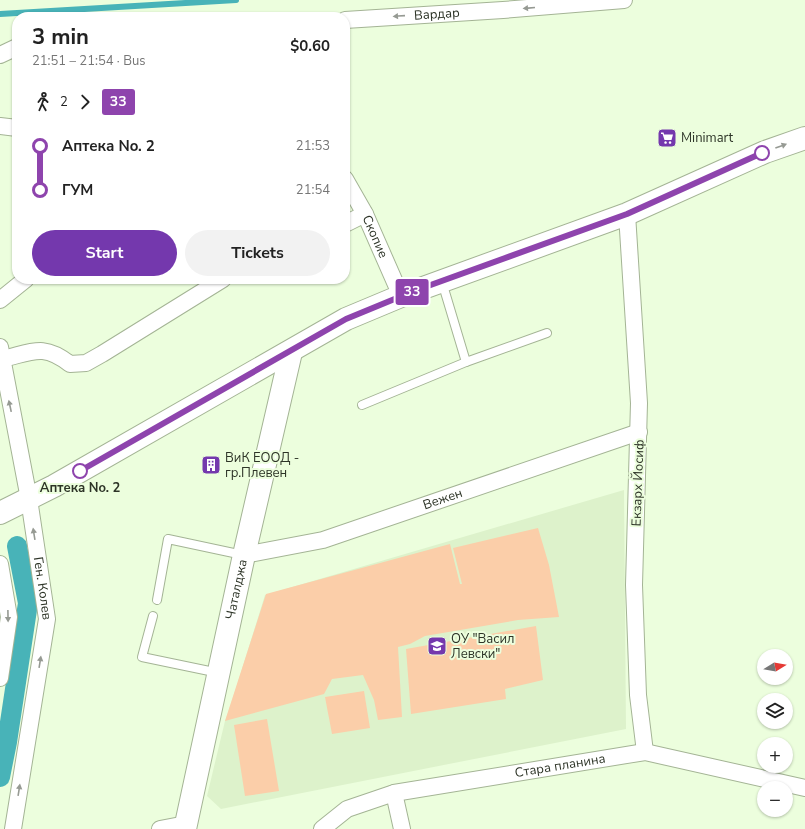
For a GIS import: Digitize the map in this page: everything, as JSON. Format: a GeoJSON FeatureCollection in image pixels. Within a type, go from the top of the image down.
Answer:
{"type":"FeatureCollection","features":[{"type":"Feature","properties":{"kind":"street","name":"Вардар"},"geometry":{"type":"LineString","coordinates":[[350,20],[503,10],[624,0]]}},
{"type":"Feature","properties":{"kind":"street"},"geometry":{"type":"LineString","coordinates":[[0,55],[12,49]]}},
{"type":"Feature","properties":{"kind":"street"},"geometry":{"type":"LineString","coordinates":[[0,126],[12,127]]}},
{"type":"Feature","properties":{"kind":"street"},"geometry":{"type":"LineString","coordinates":[[0,513],[29,499],[291,352],[346,319],[401,296],[627,214],[765,152],[805,138]]}},
{"type":"Feature","properties":{"kind":"street","name":"Скопие"},"geometry":{"type":"LineString","coordinates":[[350,188],[365,214],[401,296]]}},
{"type":"Feature","properties":{"kind":"street"},"geometry":{"type":"LineString","coordinates":[[350,222],[365,214]]}},
{"type":"Feature","properties":{"kind":"street","name":"Екзарх Йосиф"},"geometry":{"type":"LineString","coordinates":[[627,214],[639,404],[634,585],[638,695],[645,752]]}},
{"type":"Feature","properties":{"kind":"street"},"geometry":{"type":"LineString","coordinates":[[0,300],[20,284]]}},
{"type":"Feature","properties":{"kind":"street"},"geometry":{"type":"LineString","coordinates":[[1,353],[47,351],[57,353],[70,364],[86,363],[157,322],[191,298],[215,284]]}},
{"type":"Feature","properties":{"kind":"street","name":"Чаталджа"},"geometry":{"type":"LineString","coordinates":[[186,827],[244,555],[291,352]]}},
{"type":"Feature","properties":{"kind":"street","name":"Ген. Колев"},"geometry":{"type":"LineString","coordinates":[[1,353],[29,499],[47,619],[13,829]]}},
{"type":"Feature","properties":{"kind":"street","name":"Вежен"},"geometry":{"type":"LineString","coordinates":[[244,555],[323,540],[639,432]]}},
{"type":"Feature","properties":{"kind":"street"},"geometry":{"type":"LineString","coordinates":[[0,564],[9,617],[0,678]]}},
{"type":"Feature","properties":{"kind":"street","name":"Стара планина"},"geometry":{"type":"LineString","coordinates":[[322,829],[347,809],[394,793],[645,752],[805,788]]}},
{"type":"Feature","properties":{"kind":"street"},"geometry":{"type":"LineString","coordinates":[[394,793],[402,829]]}},
{"type":"Feature","properties":{"kind":"street"},"geometry":{"type":"LineString","coordinates":[[160,829],[186,827]]}},
{"type":"Feature","properties":{"kind":"lane"},"geometry":{"type":"LineString","coordinates":[[442,281],[466,362]]}},
{"type":"Feature","properties":{"kind":"lane"},"geometry":{"type":"LineString","coordinates":[[362,405],[466,362],[547,333]]}},
{"type":"Feature","properties":{"kind":"lane"},"geometry":{"type":"LineString","coordinates":[[157,600],[168,539],[244,555]]}},
{"type":"Feature","properties":{"kind":"lane"},"geometry":{"type":"LineString","coordinates":[[152,616],[142,657],[220,673]]}},
{"type":"Feature","properties":{"kind":"shaded area","name":"ОУ \"Васил Левски\""},"geometry":{"type":"Polygon","coordinates":[[[624,490],[626,729],[221,809],[207,796],[225,721],[265,595],[624,490]]]}},
{"type":"Feature","properties":{"kind":"shaded area"},"geometry":{"type":"Polygon","coordinates":[[[538,528],[549,565],[559,617],[518,620],[425,636],[410,644],[398,647],[402,717],[378,720],[374,700],[363,675],[332,679],[324,694],[225,721],[266,594],[450,544],[460,584],[462,584],[453,548],[538,528]]]}},
{"type":"Feature","properties":{"kind":"shaded area"},"geometry":{"type":"Polygon","coordinates":[[[536,626],[543,680],[505,689],[506,699],[411,714],[406,649],[536,626]]]}},
{"type":"Feature","properties":{"kind":"shaded area"},"geometry":{"type":"Polygon","coordinates":[[[364,691],[370,728],[332,734],[325,697],[364,691]]]}},
{"type":"Feature","properties":{"kind":"shaded area"},"geometry":{"type":"Polygon","coordinates":[[[267,719],[279,791],[245,796],[234,725],[267,719]]]}},
{"type":"Feature","properties":{"kind":"waterway"},"geometry":{"type":"LineString","coordinates":[[34,12],[236,0]]}},
{"type":"Feature","properties":{"kind":"waterway"},"geometry":{"type":"LineString","coordinates":[[0,14],[12,13]]}},
{"type":"Feature","properties":{"kind":"waterway"},"geometry":{"type":"LineString","coordinates":[[0,777],[7,742],[28,603],[17,546]]}},
{"type":"Feature","properties":{"kind":"bus line","name":"33"},"geometry":{"type":"LineString","coordinates":[[80,471],[291,352],[346,319],[414,291],[627,214],[762,153]]}},
{"type":"Feature","properties":{"kind":"place","name":"Minimart"},"geometry":{"type":"Point","coordinates":[667,138]}},
{"type":"Feature","properties":{"kind":"place","name":"ВиК ЕООД - гр.Плевен"},"geometry":{"type":"Point","coordinates":[211,465]}},
{"type":"Feature","properties":{"kind":"place","name":"Аптека No. 2"},"geometry":{"type":"Point","coordinates":[80,471]}},
{"type":"Feature","properties":{"kind":"place","name":"ОУ \"Васил Левски\""},"geometry":{"type":"Point","coordinates":[437,646]}}]}
